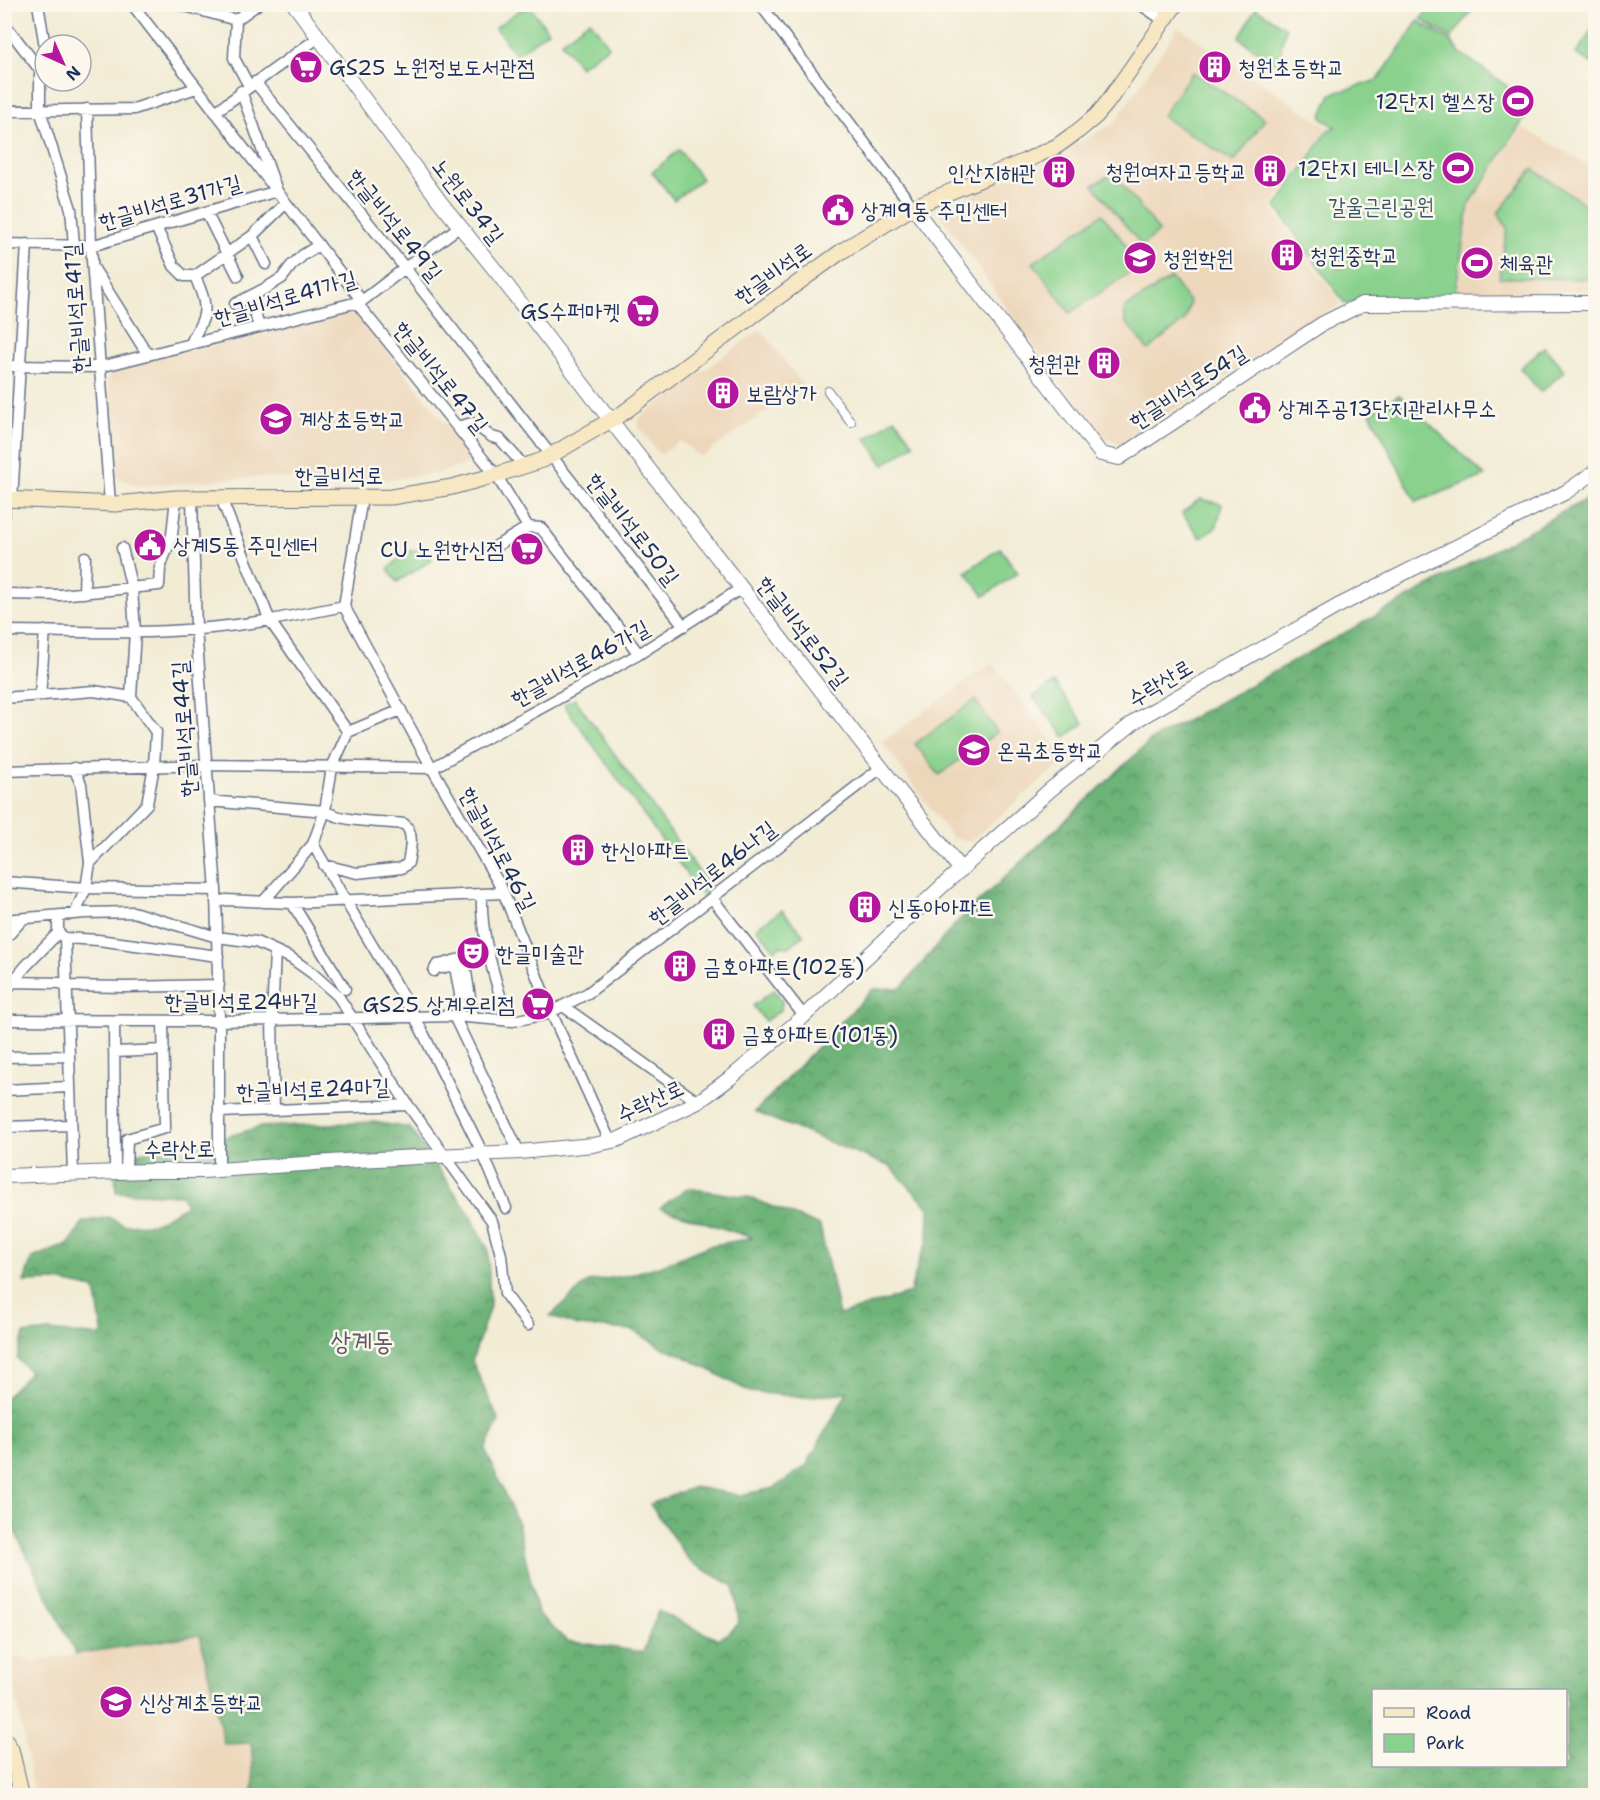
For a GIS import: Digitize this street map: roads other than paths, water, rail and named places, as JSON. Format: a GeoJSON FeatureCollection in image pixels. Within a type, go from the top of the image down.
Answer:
{"type":"FeatureCollection","features":[{"type":"Feature","properties":{"kind":"main road","name":"한글비석로"},"geometry":{"type":"LineString","coordinates":[[7,499],[110,504],[176,498],[392,497],[436,491],[496,475],[551,455],[611,421],[842,251],[913,207],[1025,161],[1057,146],[1078,131],[1107,103],[1176,4]]}},
{"type":"Feature","properties":{"kind":"main road"},"geometry":{"type":"LineString","coordinates":[[4,1739],[11,1749],[22,1796]]}},
{"type":"Feature","properties":{"kind":"street"},"geometry":{"type":"LineString","coordinates":[[38,4],[43,33]]}},
{"type":"Feature","properties":{"kind":"street","name":"한글비석로47길"},"geometry":{"type":"LineString","coordinates":[[132,4],[319,245],[359,302],[496,475],[528,526]]}},
{"type":"Feature","properties":{"kind":"street"},"geometry":{"type":"LineString","coordinates":[[178,4],[236,20],[258,4]]}},
{"type":"Feature","properties":{"kind":"street","name":"노원로34길"},"geometry":{"type":"LineString","coordinates":[[294,4],[441,203],[611,421]]}},
{"type":"Feature","properties":{"kind":"street"},"geometry":{"type":"LineString","coordinates":[[760,4],[913,207]]}},
{"type":"Feature","properties":{"kind":"street"},"geometry":{"type":"LineString","coordinates":[[1140,4],[1165,21]]}},
{"type":"Feature","properties":{"kind":"street","name":"한글비석로47길"},"geometry":{"type":"LineString","coordinates":[[236,20],[234,58],[249,86],[277,191]]}},
{"type":"Feature","properties":{"kind":"street"},"geometry":{"type":"LineString","coordinates":[[4,23],[33,61]]}},
{"type":"Feature","properties":{"kind":"street"},"geometry":{"type":"LineString","coordinates":[[215,112],[319,36]]}},
{"type":"Feature","properties":{"kind":"street","name":"한글비석로49길"},"geometry":{"type":"LineString","coordinates":[[249,86],[405,268],[551,455]]}},
{"type":"Feature","properties":{"kind":"street"},"geometry":{"type":"LineString","coordinates":[[4,111],[134,109],[196,88]]}},
{"type":"Feature","properties":{"kind":"street","name":"한글비석로31가길"},"geometry":{"type":"LineString","coordinates":[[40,93],[40,110],[71,209],[74,245]]}},
{"type":"Feature","properties":{"kind":"street","name":"한글비석로41길"},"geometry":{"type":"LineString","coordinates":[[87,109],[91,246],[110,504]]}},
{"type":"Feature","properties":{"kind":"street","name":"한글비석로31가길"},"geometry":{"type":"LineString","coordinates":[[4,244],[91,246],[277,191]]}},
{"type":"Feature","properties":{"kind":"street"},"geometry":{"type":"LineString","coordinates":[[156,227],[174,266],[184,276],[195,276],[252,236],[286,203]]}},
{"type":"Feature","properties":{"kind":"street","name":"한글비석로54길"},"geometry":{"type":"LineString","coordinates":[[913,207],[1101,454],[1119,458],[1322,324],[1362,304],[1596,303]]}},
{"type":"Feature","properties":{"kind":"street"},"geometry":{"type":"LineString","coordinates":[[71,209],[90,208]]}},
{"type":"Feature","properties":{"kind":"street"},"geometry":{"type":"LineString","coordinates":[[206,212],[238,276]]}},
{"type":"Feature","properties":{"kind":"street","name":"한글비석로41가길"},"geometry":{"type":"LineString","coordinates":[[4,366],[100,367],[359,302],[460,226]]}},
{"type":"Feature","properties":{"kind":"street"},"geometry":{"type":"LineString","coordinates":[[252,236],[266,264]]}},
{"type":"Feature","properties":{"kind":"street"},"geometry":{"type":"LineString","coordinates":[[4,517],[27,244]]}},
{"type":"Feature","properties":{"kind":"street"},"geometry":{"type":"LineString","coordinates":[[235,304],[282,278],[303,255],[319,245]]}},
{"type":"Feature","properties":{"kind":"street"},"geometry":{"type":"LineString","coordinates":[[93,267],[148,355]]}},
{"type":"Feature","properties":{"kind":"street"},"geometry":{"type":"LineString","coordinates":[[191,344],[203,320],[205,308],[195,276]]}},
{"type":"Feature","properties":{"kind":"street"},"geometry":{"type":"LineString","coordinates":[[250,296],[259,327]]}},
{"type":"Feature","properties":{"kind":"street"},"geometry":{"type":"LineString","coordinates":[[828,392],[851,422]]}},
{"type":"Feature","properties":{"kind":"street","name":"한글비석로52길"},"geometry":{"type":"LineString","coordinates":[[611,421],[961,870]]}},
{"type":"Feature","properties":{"kind":"street"},"geometry":{"type":"LineString","coordinates":[[457,427],[472,423],[492,437],[500,438],[524,466]]}},
{"type":"Feature","properties":{"kind":"street","name":"한글비석로50길"},"geometry":{"type":"LineString","coordinates":[[551,455],[684,626]]}},
{"type":"Feature","properties":{"kind":"street","name":"수락산로"},"geometry":{"type":"LineString","coordinates":[[4,1176],[219,1170],[519,1152],[593,1145],[617,1140],[698,1102],[733,1076],[804,1016],[1050,790],[1138,719],[1338,606],[1566,492],[1596,471]]}},
{"type":"Feature","properties":{"kind":"street"},"geometry":{"type":"LineString","coordinates":[[4,594],[60,595],[159,585],[160,568],[172,535],[176,498]]}},
{"type":"Feature","properties":{"kind":"street"},"geometry":{"type":"LineString","coordinates":[[221,498],[270,621],[348,732]]}},
{"type":"Feature","properties":{"kind":"street"},"geometry":{"type":"LineString","coordinates":[[4,631],[196,629],[270,621],[344,606],[362,498]]}},
{"type":"Feature","properties":{"kind":"street","name":"한글비석로44길"},"geometry":{"type":"LineString","coordinates":[[192,499],[196,629],[216,890],[219,985],[219,1170]]}},
{"type":"Feature","properties":{"kind":"street"},"geometry":{"type":"LineString","coordinates":[[485,553],[528,526],[541,528],[639,654]]}},
{"type":"Feature","properties":{"kind":"street"},"geometry":{"type":"LineString","coordinates":[[90,862],[147,804],[153,766],[156,732],[132,697],[135,631],[132,589],[122,548]]}},
{"type":"Feature","properties":{"kind":"street"},"geometry":{"type":"LineString","coordinates":[[84,593],[85,557]]}},
{"type":"Feature","properties":{"kind":"street","name":"한글비석로46가길"},"geometry":{"type":"LineString","coordinates":[[432,768],[639,654],[742,588]]}},
{"type":"Feature","properties":{"kind":"street","name":"한글비석로46길"},"geometry":{"type":"LineString","coordinates":[[344,606],[503,893],[551,1012],[610,1141]]}},
{"type":"Feature","properties":{"kind":"street"},"geometry":{"type":"LineString","coordinates":[[40,696],[45,631]]}},
{"type":"Feature","properties":{"kind":"street"},"geometry":{"type":"LineString","coordinates":[[4,698],[94,691],[132,697]]}},
{"type":"Feature","properties":{"kind":"street"},"geometry":{"type":"LineString","coordinates":[[263,902],[313,844],[325,811],[332,767],[348,732],[401,710]]}},
{"type":"Feature","properties":{"kind":"street"},"geometry":{"type":"LineString","coordinates":[[4,771],[207,765],[432,768]]}},
{"type":"Feature","properties":{"kind":"street","name":"한글비석로46나길"},"geometry":{"type":"LineString","coordinates":[[551,1012],[588,993],[882,767]]}},
{"type":"Feature","properties":{"kind":"street"},"geometry":{"type":"LineString","coordinates":[[74,768],[81,784],[90,862],[86,888],[75,914]]}},
{"type":"Feature","properties":{"kind":"street"},"geometry":{"type":"LineString","coordinates":[[209,801],[325,811],[342,818],[404,824],[409,828],[408,863],[402,868],[348,872],[324,864]]}},
{"type":"Feature","properties":{"kind":"street"},"geometry":{"type":"LineString","coordinates":[[313,844],[415,1017],[483,1154],[506,1208]]}},
{"type":"Feature","properties":{"kind":"street"},"geometry":{"type":"LineString","coordinates":[[4,882],[86,888],[216,890]]}},
{"type":"Feature","properties":{"kind":"street"},"geometry":{"type":"LineString","coordinates":[[216,902],[226,900],[292,903],[503,893]]}},
{"type":"Feature","properties":{"kind":"street"},"geometry":{"type":"LineString","coordinates":[[483,894],[483,930],[507,1021]]}},
{"type":"Feature","properties":{"kind":"street"},"geometry":{"type":"LineString","coordinates":[[712,898],[804,1016]]}},
{"type":"Feature","properties":{"kind":"street"},"geometry":{"type":"LineString","coordinates":[[292,903],[345,989]]}},
{"type":"Feature","properties":{"kind":"street","name":"한글비석로24마길"},"geometry":{"type":"LineString","coordinates":[[4,920],[133,912],[217,937],[256,942],[291,958],[312,973],[338,996],[408,1105],[492,1221],[501,1255],[505,1294],[528,1325]]}},
{"type":"Feature","properties":{"kind":"street"},"geometry":{"type":"LineString","coordinates":[[58,916],[67,1020],[73,1173]]}},
{"type":"Feature","properties":{"kind":"street"},"geometry":{"type":"LineString","coordinates":[[4,940],[23,919]]}},
{"type":"Feature","properties":{"kind":"street"},"geometry":{"type":"LineString","coordinates":[[4,993],[61,936],[218,956]]}},
{"type":"Feature","properties":{"kind":"street"},"geometry":{"type":"LineString","coordinates":[[274,1110],[272,1020],[275,951]]}},
{"type":"Feature","properties":{"kind":"street"},"geometry":{"type":"LineString","coordinates":[[473,1017],[465,959],[437,965],[434,970],[447,966],[455,967],[460,994],[457,1016],[519,1152]]}},
{"type":"Feature","properties":{"kind":"street"},"geometry":{"type":"LineString","coordinates":[[13,982],[126,987],[219,985]]}},
{"type":"Feature","properties":{"kind":"street"},"geometry":{"type":"LineString","coordinates":[[563,1006],[698,1102]]}},
{"type":"Feature","properties":{"kind":"street","name":"한글비석로24바길"},"geometry":{"type":"LineString","coordinates":[[4,1020],[219,1021],[457,1016],[507,1021],[551,1012]]}},
{"type":"Feature","properties":{"kind":"street","name":"수락산로"},"geometry":{"type":"LineString","coordinates":[[114,1021],[121,1172]]}},
{"type":"Feature","properties":{"kind":"street","name":"수락산로"},"geometry":{"type":"LineString","coordinates":[[121,1172],[127,1139],[165,1128],[163,1021]]}},
{"type":"Feature","properties":{"kind":"street"},"geometry":{"type":"LineString","coordinates":[[114,1052],[164,1050]]}},
{"type":"Feature","properties":{"kind":"street"},"geometry":{"type":"LineString","coordinates":[[4,1057],[68,1056]]}},
{"type":"Feature","properties":{"kind":"street"},"geometry":{"type":"LineString","coordinates":[[4,1090],[69,1087]]}},
{"type":"Feature","properties":{"kind":"street","name":"한글비석로24마길"},"geometry":{"type":"LineString","coordinates":[[219,1112],[408,1105]]}},
{"type":"Feature","properties":{"kind":"street"},"geometry":{"type":"LineString","coordinates":[[4,1127],[71,1125]]}},
{"type":"Feature","properties":{"kind":"place","name":"GS25 노원정보도서관점"},"geometry":{"type":"Point","coordinates":[306,67]}},
{"type":"Feature","properties":{"kind":"place","name":"청원초등학교"},"geometry":{"type":"Point","coordinates":[1215,67]}},
{"type":"Feature","properties":{"kind":"place","name":"12단지 헬스장"},"geometry":{"type":"Point","coordinates":[1518,101]}},
{"type":"Feature","properties":{"kind":"place","name":"12단지 테니스장"},"geometry":{"type":"Point","coordinates":[1458,168]}},
{"type":"Feature","properties":{"kind":"place","name":"청원여자고등학교"},"geometry":{"type":"Point","coordinates":[1270,171]}},
{"type":"Feature","properties":{"kind":"place","name":"인산지해관"},"geometry":{"type":"Point","coordinates":[1059,172]}},
{"type":"Feature","properties":{"kind":"place","name":"상계9동 주민센터"},"geometry":{"type":"Point","coordinates":[838,210]}},
{"type":"Feature","properties":{"kind":"place","name":"청원중학교"},"geometry":{"type":"Point","coordinates":[1287,255]}},
{"type":"Feature","properties":{"kind":"place","name":"청원학원"},"geometry":{"type":"Point","coordinates":[1140,258]}},
{"type":"Feature","properties":{"kind":"place","name":"체육관"},"geometry":{"type":"Point","coordinates":[1477,263]}},
{"type":"Feature","properties":{"kind":"place","name":"GS수퍼마켓"},"geometry":{"type":"Point","coordinates":[643,311]}},
{"type":"Feature","properties":{"kind":"place","name":"청원관"},"geometry":{"type":"Point","coordinates":[1104,363]}},
{"type":"Feature","properties":{"kind":"place","name":"보람상가"},"geometry":{"type":"Point","coordinates":[723,393]}},
{"type":"Feature","properties":{"kind":"place","name":"상계주공13단지관리사무소"},"geometry":{"type":"Point","coordinates":[1255,408]}},
{"type":"Feature","properties":{"kind":"place","name":"계상초등학교"},"geometry":{"type":"Point","coordinates":[276,419]}},
{"type":"Feature","properties":{"kind":"place","name":"상계5동 주민센터"},"geometry":{"type":"Point","coordinates":[150,545]}},
{"type":"Feature","properties":{"kind":"place","name":"CU 노원한신점"},"geometry":{"type":"Point","coordinates":[527,549]}},
{"type":"Feature","properties":{"kind":"place","name":"온곡초등학교"},"geometry":{"type":"Point","coordinates":[974,750]}},
{"type":"Feature","properties":{"kind":"place","name":"한신아파트"},"geometry":{"type":"Point","coordinates":[578,850]}},
{"type":"Feature","properties":{"kind":"place","name":"신동아아파트"},"geometry":{"type":"Point","coordinates":[865,907]}},
{"type":"Feature","properties":{"kind":"place","name":"한글미술관"},"geometry":{"type":"Point","coordinates":[473,953]}},
{"type":"Feature","properties":{"kind":"place","name":"금호아파트(102동)"},"geometry":{"type":"Point","coordinates":[680,966]}},
{"type":"Feature","properties":{"kind":"place","name":"GS25 상계우리점"},"geometry":{"type":"Point","coordinates":[538,1004]}},
{"type":"Feature","properties":{"kind":"place","name":"금호아파트(101동)"},"geometry":{"type":"Point","coordinates":[719,1034]}},
{"type":"Feature","properties":{"kind":"place","name":"신상계초등학교"},"geometry":{"type":"Point","coordinates":[116,1702]}},
{"type":"Feature","properties":{"kind":"district","name":"상계동"},"geometry":{"type":"Point","coordinates":[362,1340]}},
{"type":"Feature","properties":{"kind":"park label","name":"갈울근린공원"},"geometry":{"type":"Point","coordinates":[1381,206]}}]}
